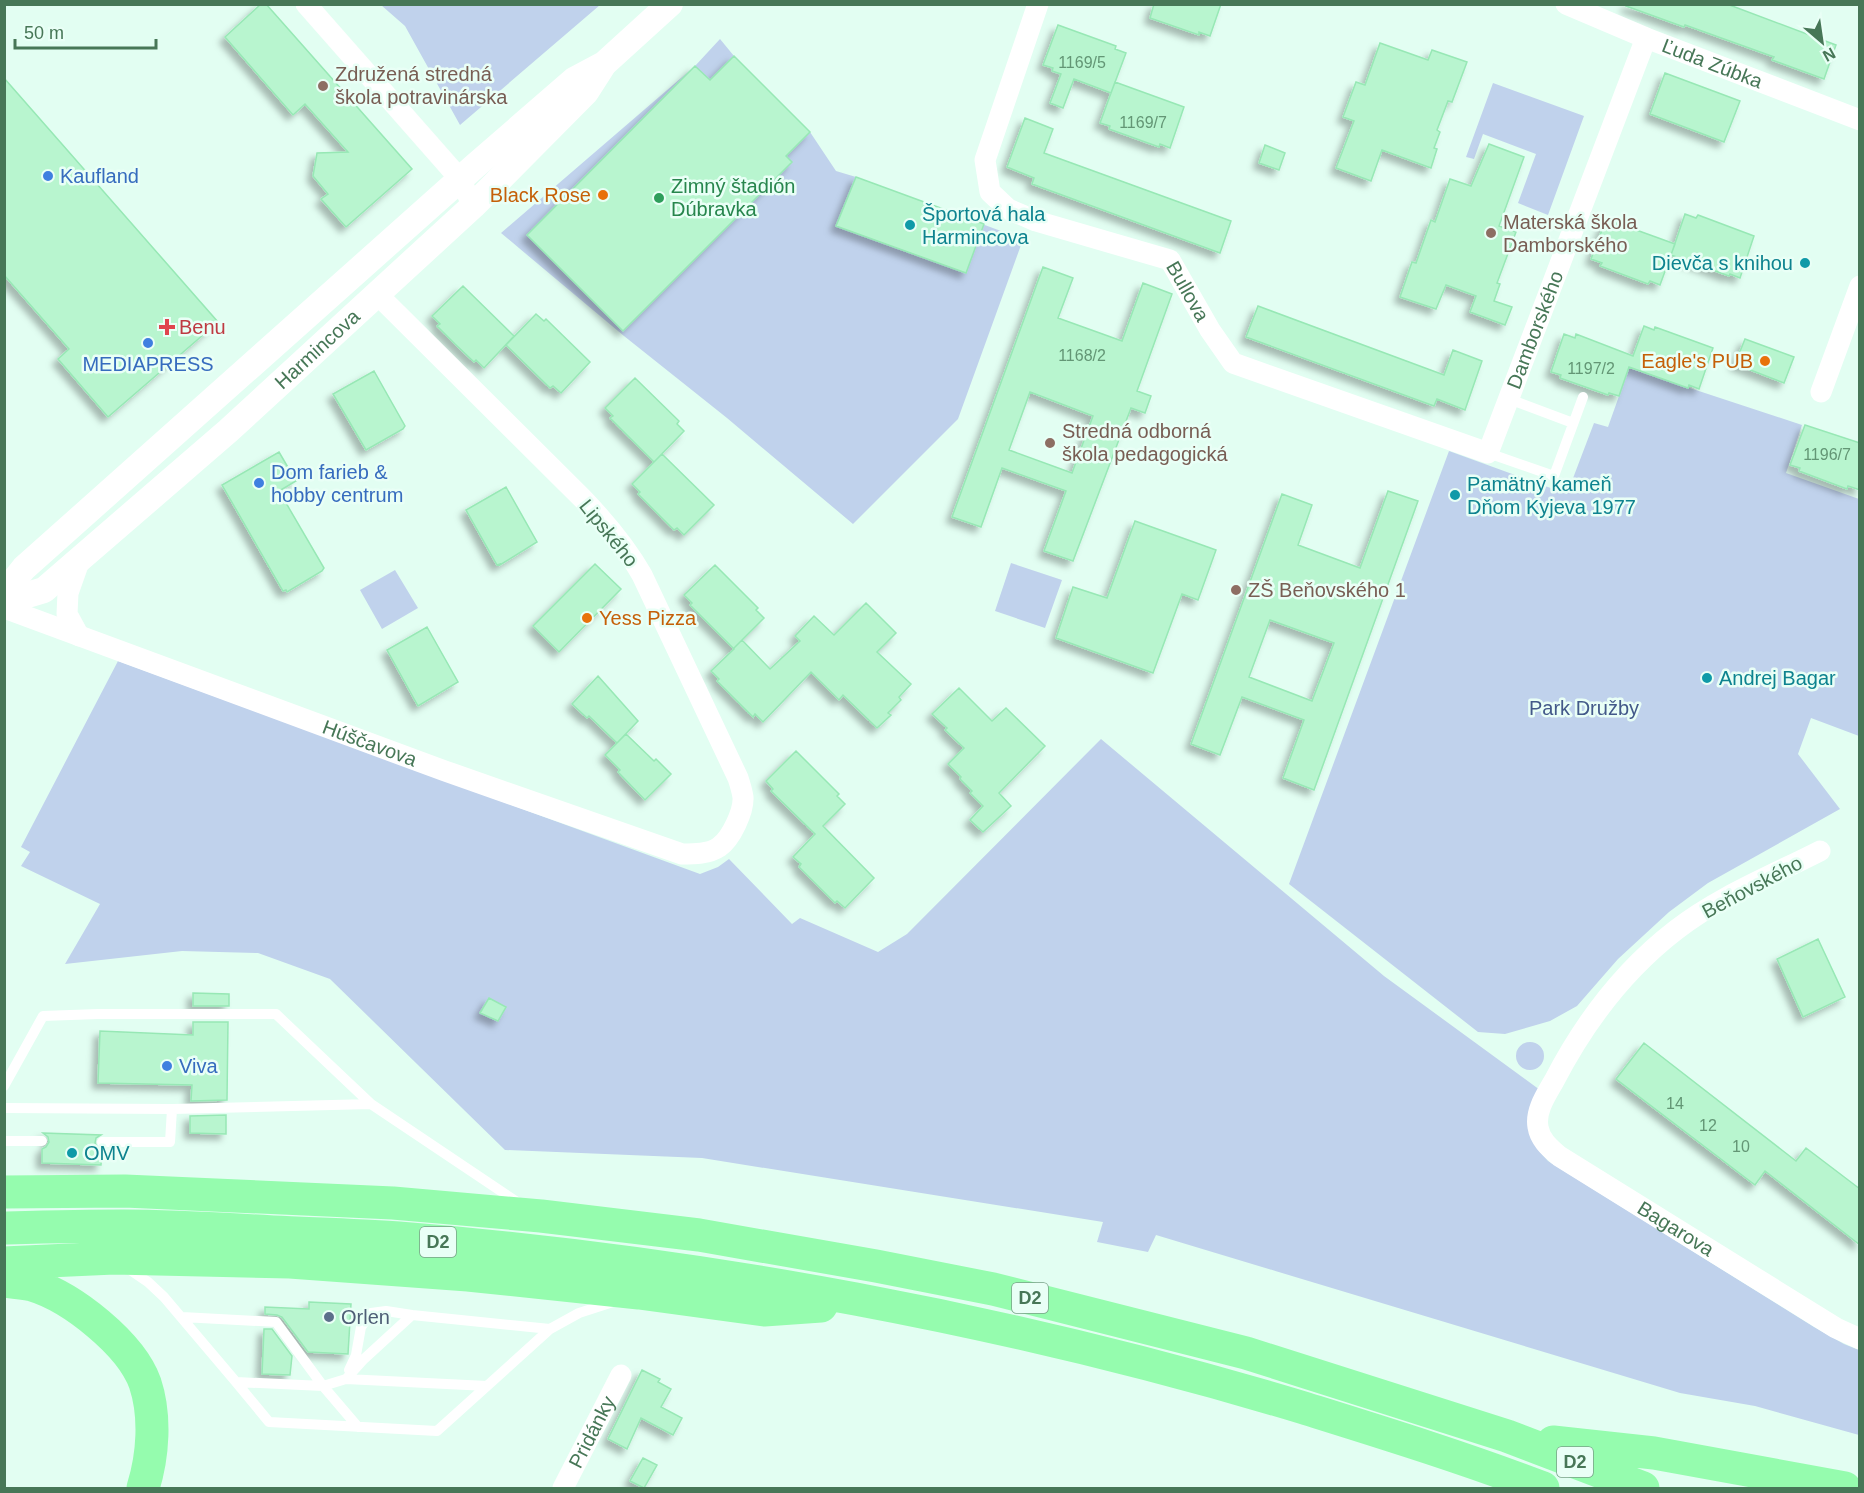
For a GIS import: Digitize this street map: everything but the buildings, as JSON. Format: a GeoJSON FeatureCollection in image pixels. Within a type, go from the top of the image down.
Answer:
{"type":"FeatureCollection","features":[{"type":"Feature","properties":{"kind":"highway"},"geometry":{"type":"LineString","coordinates":[[4,1180],[44,1192]]}},
{"type":"Feature","properties":{"kind":"highway","name":"D2"},"geometry":{"type":"LineString","coordinates":[[4,1192],[137,1192],[393,1203],[541,1216],[699,1235],[876,1266],[993,1289],[1246,1353],[1507,1436],[1643,1488]]}},
{"type":"Feature","properties":{"kind":"highway","name":"D2"},"geometry":{"type":"LineString","coordinates":[[4,1228],[126,1226],[397,1238],[535,1251],[686,1271],[868,1302],[1092,1350],[1234,1387],[1364,1427],[1543,1488]]}},
{"type":"Feature","properties":{"kind":"highway"},"geometry":{"type":"LineString","coordinates":[[4,1263],[114,1258],[290,1262],[468,1275],[639,1293],[764,1310],[868,1302]]}},
{"type":"Feature","properties":{"kind":"highway"},"geometry":{"type":"LineString","coordinates":[[4,1281],[32,1285],[55,1295],[97,1322],[115,1339],[136,1366],[144,1382],[152,1413],[148,1473],[143,1488]]}},
{"type":"Feature","properties":{"kind":"highway"},"geometry":{"type":"LineString","coordinates":[[118,1488],[151,1436]]}},
{"type":"Feature","properties":{"kind":"highway"},"geometry":{"type":"LineString","coordinates":[[1507,1436],[1654,1453],[1845,1488]]}},
{"type":"Feature","properties":{"kind":"street"},"geometry":{"type":"LineString","coordinates":[[306,4],[460,179],[473,206]]}},
{"type":"Feature","properties":{"kind":"street","name":"Harmincova"},"geometry":{"type":"LineString","coordinates":[[4,593],[28,564],[460,179],[574,80],[604,64],[670,4]]}},
{"type":"Feature","properties":{"kind":"street","name":"Bullova"},"geometry":{"type":"LineString","coordinates":[[1038,4],[985,160],[990,192],[1008,209],[1035,221],[1170,260],[1209,330],[1233,363],[1488,453]]}},
{"type":"Feature","properties":{"kind":"street","name":"Ľuda Zúbka"},"geometry":{"type":"LineString","coordinates":[[1566,4],[1646,39],[1860,120]]}},
{"type":"Feature","properties":{"kind":"street","name":"Damborského"},"geometry":{"type":"LineString","coordinates":[[1488,453],[1646,39]]}},
{"type":"Feature","properties":{"kind":"street","name":"Harmincova"},"geometry":{"type":"LineString","coordinates":[[4,602],[44,590],[228,431],[473,206],[586,92],[604,64]]}},
{"type":"Feature","properties":{"kind":"street"},"geometry":{"type":"LineString","coordinates":[[1821,392],[1860,286]]}},
{"type":"Feature","properties":{"kind":"street","name":"Lipského"},"geometry":{"type":"LineString","coordinates":[[377,294],[583,499],[606,523],[632,557],[738,778],[743,798],[733,832]]}},
{"type":"Feature","properties":{"kind":"street"},"geometry":{"type":"LineString","coordinates":[[79,636],[67,614],[68,593],[80,559]]}},
{"type":"Feature","properties":{"kind":"street","name":"Húščavova"},"geometry":{"type":"LineString","coordinates":[[4,608],[445,771],[682,854],[699,854],[720,847],[733,832]]}},
{"type":"Feature","properties":{"kind":"street","name":"Beňovského"},"geometry":{"type":"LineString","coordinates":[[1549,1090],[1589,1020],[1628,973],[1676,930],[1725,897],[1820,851]]}},
{"type":"Feature","properties":{"kind":"street","name":"Bagarova"},"geometry":{"type":"LineString","coordinates":[[1549,1090],[1538,1111],[1538,1128],[1545,1143],[1559,1156],[1836,1328],[1860,1339]]}},
{"type":"Feature","properties":{"kind":"street","name":"Pridánky"},"geometry":{"type":"LineString","coordinates":[[563,1488],[621,1376]]}},
{"type":"Feature","properties":{"kind":"lane"},"geometry":{"type":"LineString","coordinates":[[1488,453],[1554,476],[1583,397]]}},
{"type":"Feature","properties":{"kind":"lane"},"geometry":{"type":"LineString","coordinates":[[1509,399],[1573,423]]}},
{"type":"Feature","properties":{"kind":"lane"},"geometry":{"type":"LineString","coordinates":[[4,1086],[44,1016],[276,1014],[371,1104],[541,1216]]}},
{"type":"Feature","properties":{"kind":"lane"},"geometry":{"type":"LineString","coordinates":[[4,1108],[172,1109],[371,1104]]}},
{"type":"Feature","properties":{"kind":"lane"},"geometry":{"type":"LineString","coordinates":[[102,1142],[170,1142],[172,1109]]}},
{"type":"Feature","properties":{"kind":"lane"},"geometry":{"type":"LineString","coordinates":[[4,1141],[42,1141]]}},
{"type":"Feature","properties":{"kind":"lane"},"geometry":{"type":"LineString","coordinates":[[114,1258],[148,1282],[164,1297],[269,1422],[437,1431],[550,1329],[579,1312],[639,1293]]}},
{"type":"Feature","properties":{"kind":"lane"},"geometry":{"type":"LineString","coordinates":[[346,1379],[356,1355],[361,1328],[371,1313],[386,1311],[550,1329]]}},
{"type":"Feature","properties":{"kind":"lane"},"geometry":{"type":"LineString","coordinates":[[346,1379],[364,1359],[412,1315]]}},
{"type":"Feature","properties":{"kind":"lane"},"geometry":{"type":"LineString","coordinates":[[182,1317],[276,1322],[323,1386],[357,1427]]}},
{"type":"Feature","properties":{"kind":"lane"},"geometry":{"type":"LineString","coordinates":[[236,1382],[323,1386],[346,1379],[487,1386]]}},
{"type":"Feature","properties":{"kind":"green space"},"geometry":{"type":"Polygon","coordinates":[[[381,5],[600,5],[460,125],[405,26],[381,5]]]}},
{"type":"Feature","properties":{"kind":"green space"},"geometry":{"type":"Polygon","coordinates":[[[720,39],[810,132],[836,171],[1017,237],[1021,245],[958,419],[853,524],[501,233],[695,66],[720,39]]]}},
{"type":"Feature","properties":{"kind":"green space"},"geometry":{"type":"Polygon","coordinates":[[[1493,83],[1584,116],[1548,215],[1518,203],[1536,154],[1483,134],[1474,159],[1466,157],[1493,83]]]}},
{"type":"Feature","properties":{"kind":"green space","name":"Park Družby"},"geometry":{"type":"Polygon","coordinates":[[[1629,368],[1802,425],[1786,473],[1859,499],[1859,736],[1811,718],[1798,754],[1840,809],[1708,883],[1669,912],[1618,959],[1577,1006],[1550,1021],[1505,1034],[1478,1032],[1289,884],[1449,451],[1567,494],[1594,423],[1608,427],[1629,368]]]}},
{"type":"Feature","properties":{"kind":"green space"},"geometry":{"type":"Polygon","coordinates":[[[1011,563],[1062,580],[1045,628],[995,611],[1011,563]]]}},
{"type":"Feature","properties":{"kind":"green space"},"geometry":{"type":"Polygon","coordinates":[[[395,570],[418,608],[382,629],[360,590],[395,570]]]}},
{"type":"Feature","properties":{"kind":"green space"},"geometry":{"type":"Polygon","coordinates":[[[118,661],[700,874],[718,867],[729,859],[792,924],[800,918],[878,952],[907,934],[1101,739],[1384,976],[1540,1090],[1532,1140],[1548,1161],[1814,1327],[1859,1350],[1859,1435],[1755,1406],[1680,1393],[1156,1235],[1148,1252],[1097,1242],[1103,1222],[702,1158],[505,1150],[330,979],[258,953],[182,951],[65,964],[100,904],[21,866],[30,852],[21,847],[118,661]]]}},
{"type":"Feature","properties":{"kind":"green space"},"geometry":{"type":"Polygon","coordinates":[[[1530,1042],[1540,1046],[1544,1056],[1540,1066],[1530,1070],[1520,1066],[1516,1056],[1520,1046],[1530,1042]]]}},
{"type":"Feature","properties":{"kind":"place","name":"Združená stredná škola potravinárska"},"geometry":{"type":"Point","coordinates":[323,86]}},
{"type":"Feature","properties":{"kind":"place","name":"Kaufland"},"geometry":{"type":"Point","coordinates":[48,176]}},
{"type":"Feature","properties":{"kind":"place","name":"Black Rose"},"geometry":{"type":"Point","coordinates":[603,195]}},
{"type":"Feature","properties":{"kind":"place","name":"Zimný štadión Dúbravka"},"geometry":{"type":"Point","coordinates":[659,198]}},
{"type":"Feature","properties":{"kind":"place","name":"Športová hala Harmincova"},"geometry":{"type":"Point","coordinates":[910,225]}},
{"type":"Feature","properties":{"kind":"place","name":"Materská škola Damborského"},"geometry":{"type":"Point","coordinates":[1491,233]}},
{"type":"Feature","properties":{"kind":"place","name":"Dievča s knihou"},"geometry":{"type":"Point","coordinates":[1805,263]}},
{"type":"Feature","properties":{"kind":"place","name":"Benu"},"geometry":{"type":"Point","coordinates":[167,327]}},
{"type":"Feature","properties":{"kind":"place","name":"MEDIAPRESS"},"geometry":{"type":"Point","coordinates":[148,343]}},
{"type":"Feature","properties":{"kind":"place","name":"Eagle's PUB"},"geometry":{"type":"Point","coordinates":[1765,361]}},
{"type":"Feature","properties":{"kind":"place","name":"Stredná odborná škola pedagogická"},"geometry":{"type":"Point","coordinates":[1050,443]}},
{"type":"Feature","properties":{"kind":"place","name":"Dom farieb & hobby centrum"},"geometry":{"type":"Point","coordinates":[259,483]}},
{"type":"Feature","properties":{"kind":"place","name":"Pamätný kameň Dňom Kyjeva 1977"},"geometry":{"type":"Point","coordinates":[1455,495]}},
{"type":"Feature","properties":{"kind":"place","name":"ZŠ Beňovského 1"},"geometry":{"type":"Point","coordinates":[1236,590]}},
{"type":"Feature","properties":{"kind":"place","name":"Yess Pizza"},"geometry":{"type":"Point","coordinates":[587,618]}},
{"type":"Feature","properties":{"kind":"place","name":"Andrej Bagar"},"geometry":{"type":"Point","coordinates":[1707,678]}},
{"type":"Feature","properties":{"kind":"place","name":"Viva"},"geometry":{"type":"Point","coordinates":[167,1066]}},
{"type":"Feature","properties":{"kind":"place","name":"OMV"},"geometry":{"type":"Point","coordinates":[72,1153]}},
{"type":"Feature","properties":{"kind":"place","name":"Orlen"},"geometry":{"type":"Point","coordinates":[329,1317]}}]}
